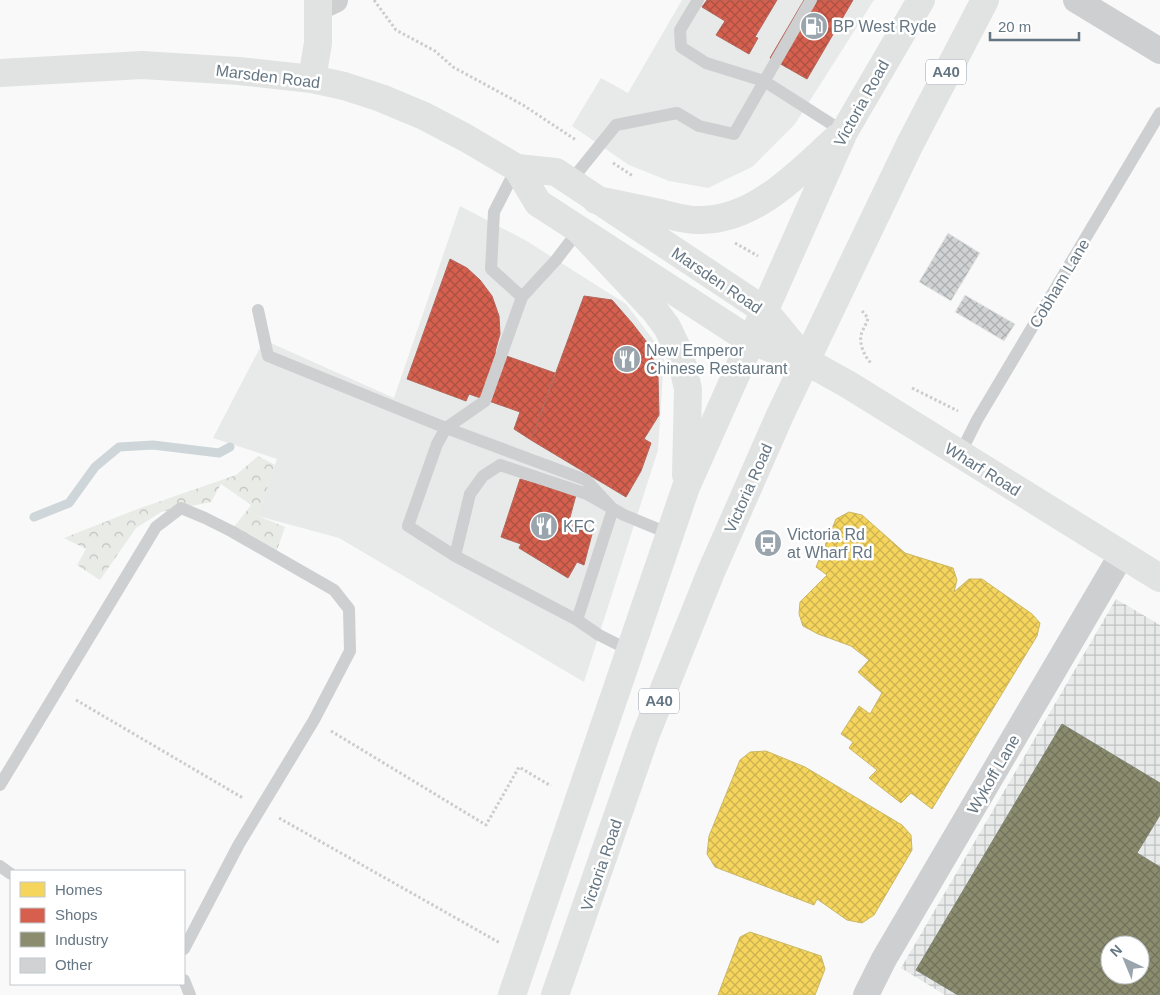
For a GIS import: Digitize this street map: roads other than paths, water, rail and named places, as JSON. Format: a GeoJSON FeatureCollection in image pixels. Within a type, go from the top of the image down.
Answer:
{"type":"FeatureCollection","features":[{"type":"Feature","properties":{"kind":"main road","name":"Victoria Road"},"geometry":{"type":"LineString","coordinates":[[512,995],[686,487],[844,132],[920,0]]}},
{"type":"Feature","properties":{"kind":"main road","name":"Victoria Road"},"geometry":{"type":"LineString","coordinates":[[555,995],[650,725],[710,572],[780,415],[910,144],[985,0]]}},
{"type":"Feature","properties":{"kind":"main road"},"geometry":{"type":"LineString","coordinates":[[312,79],[324,3]]}},
{"type":"Feature","properties":{"kind":"main road","name":"Marsden Road"},"geometry":{"type":"LineString","coordinates":[[0,73],[142,65],[239,71],[312,79],[344,86],[381,98],[424,116],[517,168],[556,172],[764,310],[806,361]]}},
{"type":"Feature","properties":{"kind":"main road"},"geometry":{"type":"LineString","coordinates":[[596,200],[686,219],[724,218],[746,210],[774,193],[844,132]]}},
{"type":"Feature","properties":{"kind":"main road","name":"Marsden Road"},"geometry":{"type":"LineString","coordinates":[[517,168],[538,203],[751,341],[806,361]]}},
{"type":"Feature","properties":{"kind":"main road"},"geometry":{"type":"LineString","coordinates":[[579,230],[655,311],[667,327],[680,354],[688,389],[686,487]]}},
{"type":"Feature","properties":{"kind":"main road","name":"Wharf Road"},"geometry":{"type":"LineString","coordinates":[[806,361],[849,385],[1160,578]]}},
{"type":"Feature","properties":{"kind":"street"},"geometry":{"type":"LineString","coordinates":[[1076,0],[1160,51]]}},
{"type":"Feature","properties":{"kind":"street","name":"Wykoff Lane"},"geometry":{"type":"LineString","coordinates":[[866,995],[884,959],[1122,554]]}},
{"type":"Feature","properties":{"kind":"lane"},"geometry":{"type":"LineString","coordinates":[[698,0],[680,30],[681,47],[706,63],[764,81],[844,132]]}},
{"type":"Feature","properties":{"kind":"lane"},"geometry":{"type":"LineString","coordinates":[[570,182],[616,125],[677,113],[699,126],[734,134],[811,0]]}},
{"type":"Feature","properties":{"kind":"lane","name":"Cobham Lane"},"geometry":{"type":"LineString","coordinates":[[960,454],[977,420],[1160,113]]}},
{"type":"Feature","properties":{"kind":"lane"},"geometry":{"type":"LineString","coordinates":[[517,168],[494,212],[491,269],[522,297]]}},
{"type":"Feature","properties":{"kind":"lane"},"geometry":{"type":"LineString","coordinates":[[579,230],[556,260],[522,297],[485,401],[446,428],[437,444],[408,526],[455,556],[577,620],[599,635],[631,651]]}},
{"type":"Feature","properties":{"kind":"lane"},"geometry":{"type":"LineString","coordinates":[[258,310],[268,356],[446,428],[586,480],[613,510]]}},
{"type":"Feature","properties":{"kind":"lane"},"geometry":{"type":"LineString","coordinates":[[455,556],[470,494],[483,476],[500,465],[587,494],[613,510],[670,534]]}},
{"type":"Feature","properties":{"kind":"lane"},"geometry":{"type":"LineString","coordinates":[[0,785],[156,527],[181,508],[231,531],[334,590],[349,609],[350,650],[314,720],[240,844],[185,947]]}},
{"type":"Feature","properties":{"kind":"lane"},"geometry":{"type":"LineString","coordinates":[[577,620],[613,510]]}},
{"type":"Feature","properties":{"kind":"lane"},"geometry":{"type":"LineString","coordinates":[[185,982],[190,995]]}},
{"type":"Feature","properties":{"kind":"waterway"},"geometry":{"type":"LineString","coordinates":[[34,517],[69,503],[95,467],[119,447],[153,445],[219,453],[230,447]]}},
{"type":"Feature","properties":{"kind":"place","name":"BP West Ryde"},"geometry":{"type":"Point","coordinates":[814,26]}},
{"type":"Feature","properties":{"kind":"place","name":"New Emperor Chinese Restaurant"},"geometry":{"type":"Point","coordinates":[627,359]}},
{"type":"Feature","properties":{"kind":"place","name":"KFC"},"geometry":{"type":"Point","coordinates":[544,526]}},
{"type":"Feature","properties":{"kind":"place","name":"Victoria Rd at Wharf Rd"},"geometry":{"type":"Point","coordinates":[768,543]}}]}
